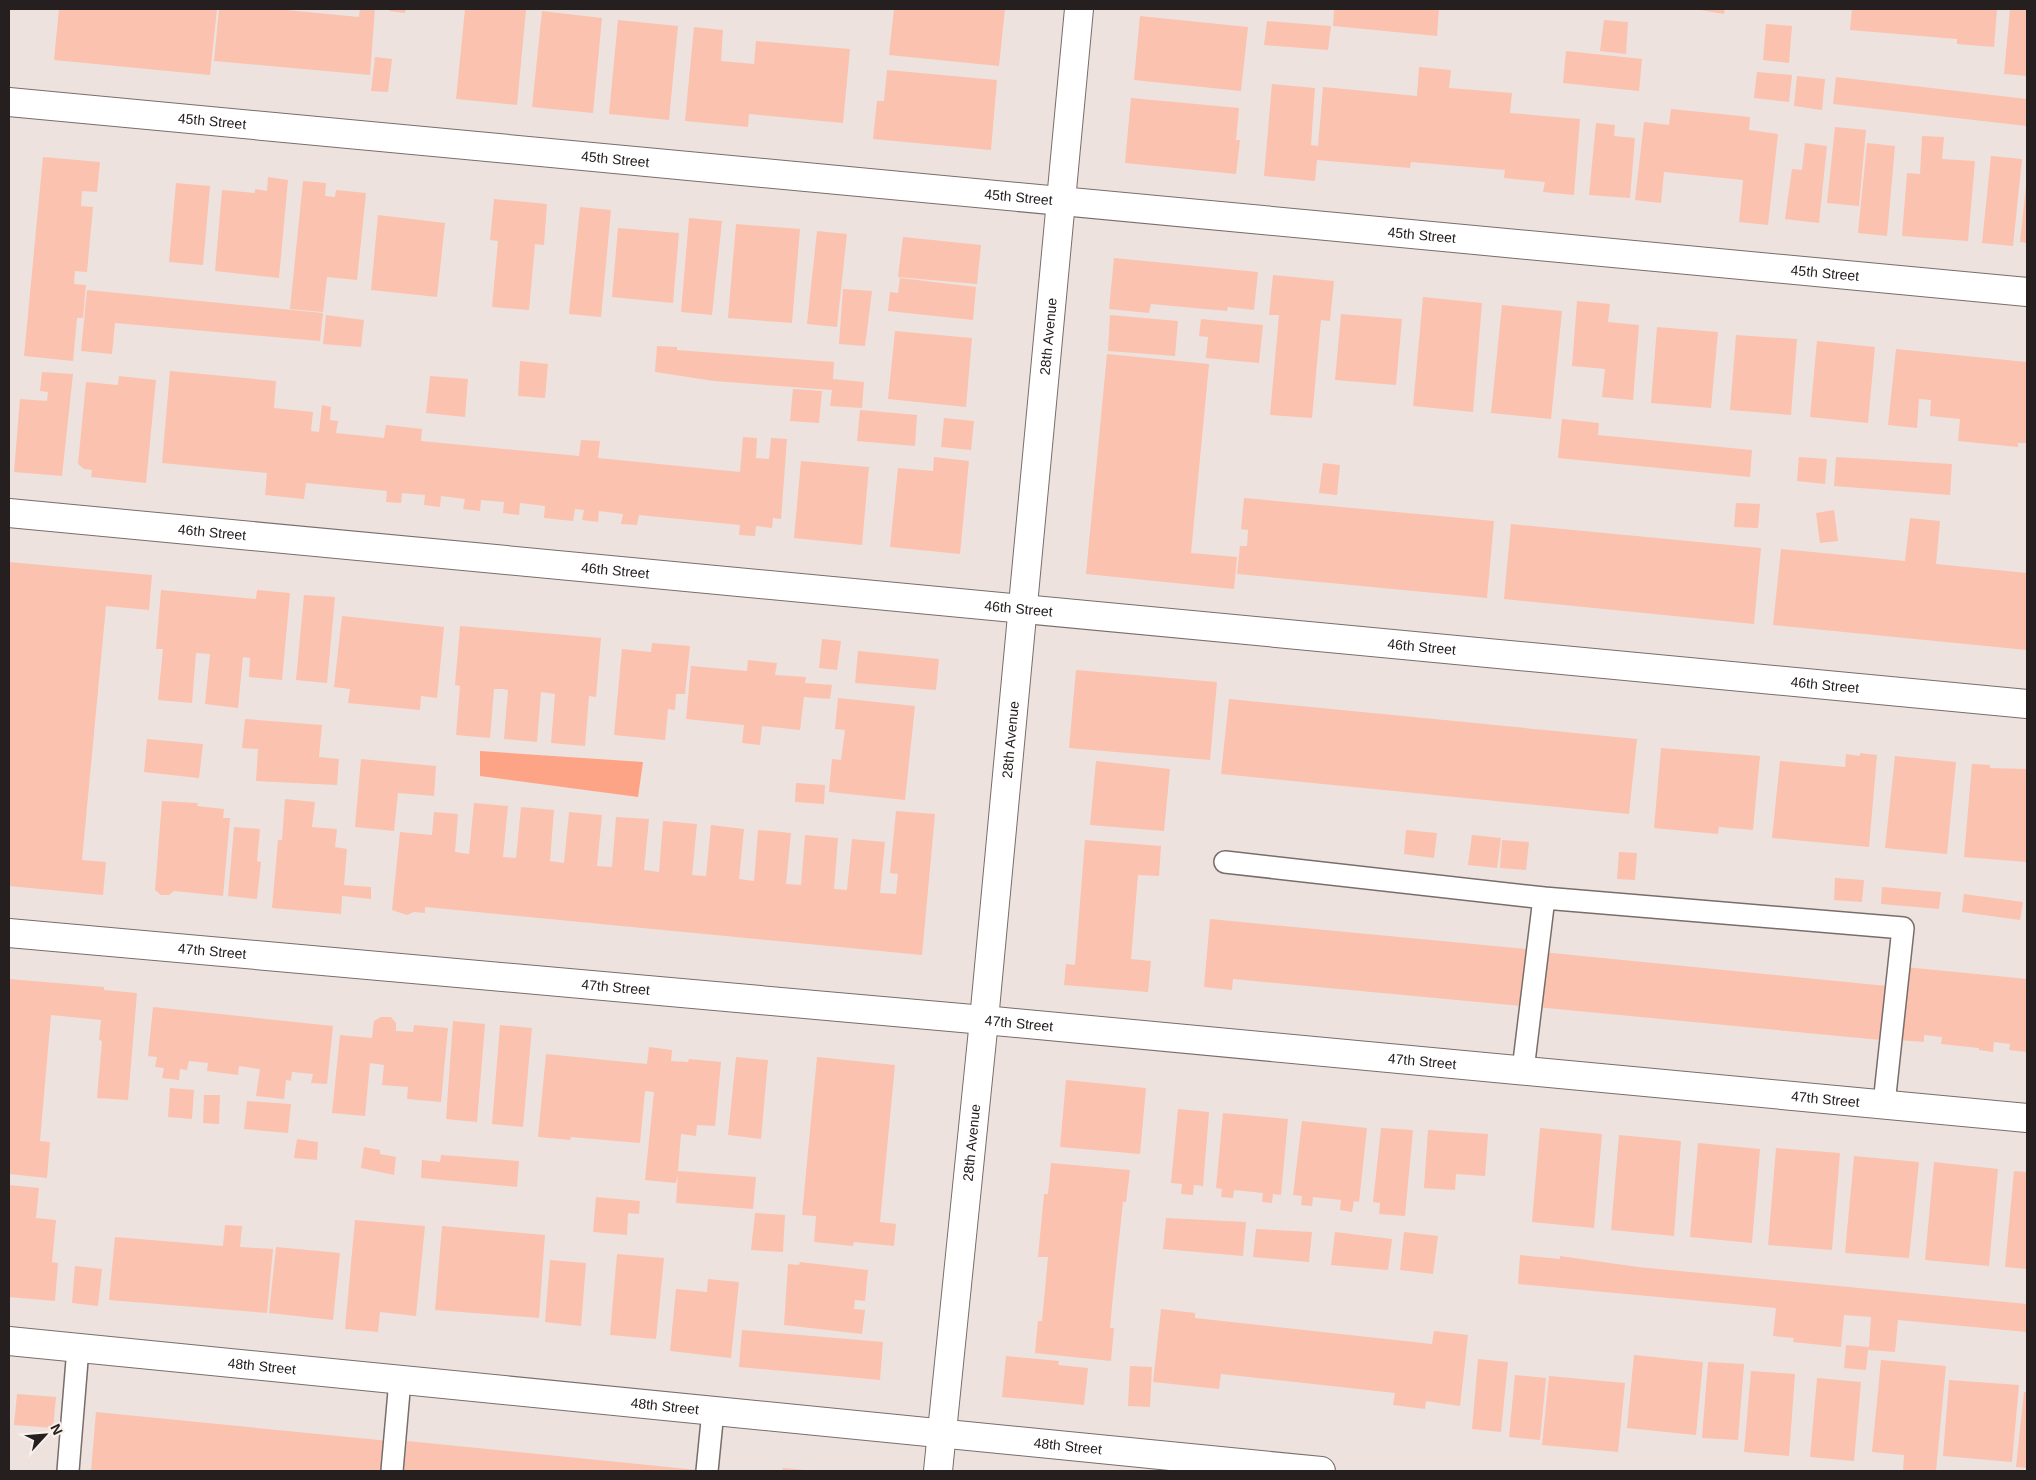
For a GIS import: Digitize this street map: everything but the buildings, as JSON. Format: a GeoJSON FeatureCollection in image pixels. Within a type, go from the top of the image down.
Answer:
{"type":"FeatureCollection","features":[{"type":"Feature","properties":{"kind":"street","name":"28th Avenue"},"geometry":{"type":"LineString","coordinates":[[938,1471],[984,1020],[1021,609],[1080,9]]}},
{"type":"Feature","properties":{"kind":"street","name":"45th Street"},"geometry":{"type":"LineString","coordinates":[[9,102],[2027,292]]}},
{"type":"Feature","properties":{"kind":"street","name":"46th Street"},"geometry":{"type":"LineString","coordinates":[[9,514],[2027,704]]}},
{"type":"Feature","properties":{"kind":"street","name":"47th Street"},"geometry":{"type":"LineString","coordinates":[[9,933],[984,1020],[2027,1118]]}},
{"type":"Feature","properties":{"kind":"street","name":"48th Street"},"geometry":{"type":"LineString","coordinates":[[9,1341],[1321,1471]]}},
{"type":"Feature","properties":{"kind":"lane"},"geometry":{"type":"LineString","coordinates":[[1225,862],[1544,898],[1903,928],[1884,1104]]}},
{"type":"Feature","properties":{"kind":"lane"},"geometry":{"type":"LineString","coordinates":[[1523,1070],[1544,898]]}},
{"type":"Feature","properties":{"kind":"lane"},"geometry":{"type":"LineString","coordinates":[[68,1471],[78,1348]]}},
{"type":"Feature","properties":{"kind":"lane"},"geometry":{"type":"LineString","coordinates":[[392,1471],[400,1380]]}},
{"type":"Feature","properties":{"kind":"lane"},"geometry":{"type":"LineString","coordinates":[[707,1471],[713,1411]]}},
{"type":"Feature","properties":{"kind":"shaded area"},"geometry":{"type":"Polygon","coordinates":[[[480,751],[643,762],[638,797],[480,776],[480,751]]]}}]}
